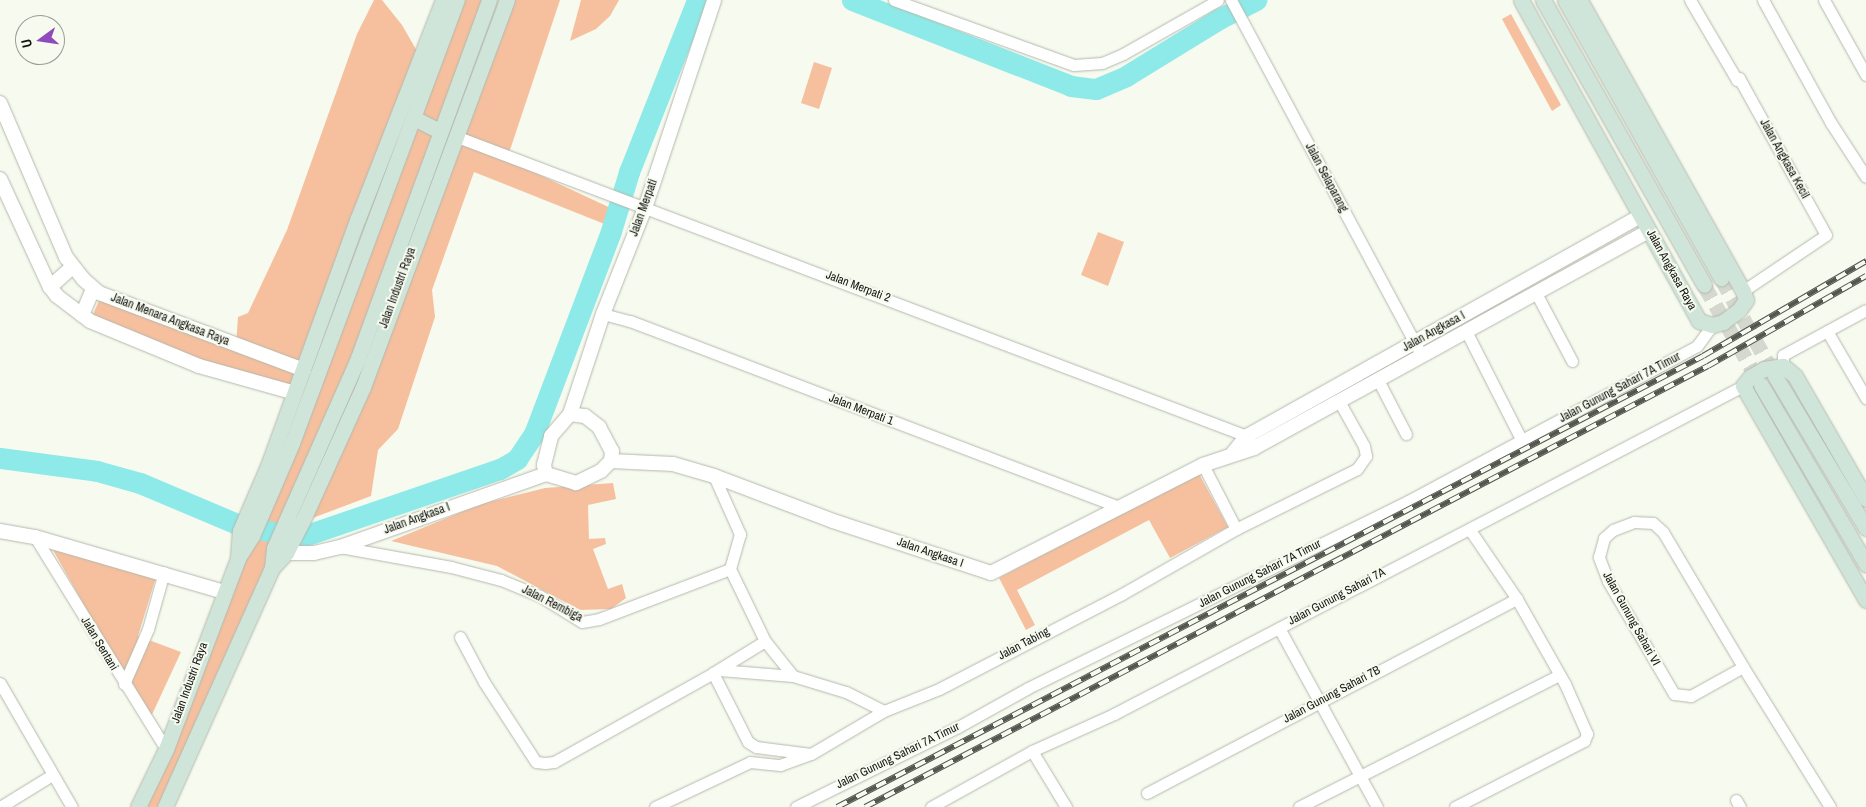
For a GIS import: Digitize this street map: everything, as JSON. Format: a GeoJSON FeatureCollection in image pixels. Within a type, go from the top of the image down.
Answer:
{"type":"FeatureCollection","features":[{"type":"Feature","properties":{"kind":"main road","name":"Jalan Industri Raya"},"geometry":{"type":"LineString","coordinates":[[138,807],[166,749],[254,514],[304,370],[337,283],[358,218],[443,0]]}},
{"type":"Feature","properties":{"kind":"main road","name":"Jalan Industri Raya"},"geometry":{"type":"LineString","coordinates":[[254,514],[292,443],[352,288],[457,0]]}},
{"type":"Feature","properties":{"kind":"main road","name":"Jalan Industri Raya"},"geometry":{"type":"LineString","coordinates":[[285,545],[288,515],[358,358],[489,0]]}},
{"type":"Feature","properties":{"kind":"main road","name":"Jalan Industri Raya"},"geometry":{"type":"LineString","coordinates":[[165,807],[272,568],[285,545],[302,522],[363,387],[507,0]]}},
{"type":"Feature","properties":{"kind":"main road","name":"Jalan Angkasa Raya"},"geometry":{"type":"LineString","coordinates":[[1522,0],[1699,321],[1712,325]]}},
{"type":"Feature","properties":{"kind":"main road","name":"Jalan Angkasa Raya"},"geometry":{"type":"LineString","coordinates":[[1543,0],[1704,285]]}},
{"type":"Feature","properties":{"kind":"main road"},"geometry":{"type":"LineString","coordinates":[[1565,0],[1721,278]]}},
{"type":"Feature","properties":{"kind":"main road"},"geometry":{"type":"LineString","coordinates":[[1580,0],[1743,291],[1746,300],[1740,310],[1723,322],[1712,325]]}},
{"type":"Feature","properties":{"kind":"main road"},"geometry":{"type":"LineString","coordinates":[[414,118],[440,131]]}},
{"type":"Feature","properties":{"kind":"main road"},"geometry":{"type":"LineString","coordinates":[[337,283],[352,288]]}},
{"type":"Feature","properties":{"kind":"main road"},"geometry":{"type":"LineString","coordinates":[[358,358],[363,387]]}},
{"type":"Feature","properties":{"kind":"main road"},"geometry":{"type":"LineString","coordinates":[[1779,371],[1866,528]]}},
{"type":"Feature","properties":{"kind":"main road"},"geometry":{"type":"LineString","coordinates":[[1866,499],[1795,376],[1779,371],[1755,373],[1743,386],[1866,600]]}},
{"type":"Feature","properties":{"kind":"main road"},"geometry":{"type":"LineString","coordinates":[[1761,385],[1866,564]]}},
{"type":"Feature","properties":{"kind":"street","name":"Jalan Merpati"},"geometry":{"type":"LineString","coordinates":[[570,414],[603,314],[645,208],[714,0]]}},
{"type":"Feature","properties":{"kind":"street"},"geometry":{"type":"LineString","coordinates":[[894,0],[1074,65],[1102,63],[1123,54],[1218,0]]}},
{"type":"Feature","properties":{"kind":"street","name":"Jalan Angkasa Kecil"},"geometry":{"type":"LineString","coordinates":[[1690,0],[1736,80],[1740,78],[1826,235],[1743,291]]}},
{"type":"Feature","properties":{"kind":"street"},"geometry":{"type":"LineString","coordinates":[[1763,0],[1778,32],[1866,177]]}},
{"type":"Feature","properties":{"kind":"street"},"geometry":{"type":"LineString","coordinates":[[1824,0],[1866,75]]}},
{"type":"Feature","properties":{"kind":"street","name":"Jalan Selaparang"},"geometry":{"type":"LineString","coordinates":[[1233,3],[1421,356]]}},
{"type":"Feature","properties":{"kind":"street","name":"Jalan Menara Angkasa Raya"},"geometry":{"type":"LineString","coordinates":[[0,103],[72,267],[93,289],[304,370]]}},
{"type":"Feature","properties":{"kind":"street","name":"Jalan Merpati 2"},"geometry":{"type":"LineString","coordinates":[[455,136],[1250,442]]}},
{"type":"Feature","properties":{"kind":"street"},"geometry":{"type":"LineString","coordinates":[[0,179],[50,287],[82,315],[199,366],[296,393]]}},
{"type":"Feature","properties":{"kind":"street","name":"Jalan Angkasa I"},"geometry":{"type":"LineString","coordinates":[[611,461],[659,462],[714,476],[833,521],[991,573],[1203,465],[1233,453],[1414,343],[1640,216]]}},
{"type":"Feature","properties":{"kind":"street","name":"Jalan Angkasa I"},"geometry":{"type":"LineString","coordinates":[[1250,442],[1339,401],[1649,231]]}},
{"type":"Feature","properties":{"kind":"street"},"geometry":{"type":"LineString","coordinates":[[50,287],[72,267]]}},
{"type":"Feature","properties":{"kind":"street"},"geometry":{"type":"LineString","coordinates":[[82,315],[93,289]]}},
{"type":"Feature","properties":{"kind":"street"},"geometry":{"type":"LineString","coordinates":[[1536,293],[1572,361]]}},
{"type":"Feature","properties":{"kind":"street"},"geometry":{"type":"LineString","coordinates":[[1779,371],[1783,355],[1866,310]]}},
{"type":"Feature","properties":{"kind":"street","name":"Jalan Merpati 1"},"geometry":{"type":"LineString","coordinates":[[603,314],[630,321],[1119,507]]}},
{"type":"Feature","properties":{"kind":"street","name":"Jalan Gunung Sahari 7A Timur"},"geometry":{"type":"LineString","coordinates":[[796,807],[950,731],[1028,688],[1408,501],[1697,346],[1712,325]]}},
{"type":"Feature","properties":{"kind":"street"},"geometry":{"type":"LineString","coordinates":[[1466,331],[1518,435]]}},
{"type":"Feature","properties":{"kind":"street"},"geometry":{"type":"LineString","coordinates":[[1827,331],[1866,398]]}},
{"type":"Feature","properties":{"kind":"street"},"geometry":{"type":"LineString","coordinates":[[1378,380],[1406,434]]}},
{"type":"Feature","properties":{"kind":"street","name":"Jalan Gunung Sahari 7A"},"geometry":{"type":"LineString","coordinates":[[931,807],[1032,751],[1114,714],[1743,386]]}},
{"type":"Feature","properties":{"kind":"street","name":"Jalan Tabing"},"geometry":{"type":"LineString","coordinates":[[750,762],[780,765],[811,754],[884,711],[939,689],[1122,594],[1236,529],[1357,469],[1363,463],[1364,446],[1339,401]]}},
{"type":"Feature","properties":{"kind":"street"},"geometry":{"type":"LineString","coordinates":[[570,414],[585,416],[605,432],[612,451],[611,461],[595,476],[576,483],[546,474],[545,455],[549,441],[560,422],[570,414]]}},
{"type":"Feature","properties":{"kind":"street"},"geometry":{"type":"LineString","coordinates":[[1203,465],[1236,529]]}},
{"type":"Feature","properties":{"kind":"street","name":"Jalan Angkasa I"},"geometry":{"type":"LineString","coordinates":[[285,545],[314,553],[340,547],[546,474]]}},
{"type":"Feature","properties":{"kind":"street"},"geometry":{"type":"LineString","coordinates":[[714,476],[740,534],[730,568],[765,641],[793,676]]}},
{"type":"Feature","properties":{"kind":"street","name":"Jalan Gunung Sahari VI"},"geometry":{"type":"LineString","coordinates":[[1743,667],[1691,696],[1674,694],[1608,581],[1599,557],[1604,538],[1612,530],[1634,522],[1653,523],[1664,532],[1743,667],[1830,807]]}},
{"type":"Feature","properties":{"kind":"street"},"geometry":{"type":"LineString","coordinates":[[1455,807],[1584,741],[1587,728],[1560,675],[1517,599],[1470,530]]}},
{"type":"Feature","properties":{"kind":"street"},"geometry":{"type":"LineString","coordinates":[[0,532],[35,537],[164,572],[224,592]]}},
{"type":"Feature","properties":{"kind":"street","name":"Jalan Sentani"},"geometry":{"type":"LineString","coordinates":[[35,537],[124,684],[166,749]]}},
{"type":"Feature","properties":{"kind":"street","name":"Jalan Rembiga"},"geometry":{"type":"LineString","coordinates":[[340,547],[483,574],[540,596],[582,622],[599,619],[730,568]]}},
{"type":"Feature","properties":{"kind":"street"},"geometry":{"type":"LineString","coordinates":[[124,684],[148,629],[164,572]]}},
{"type":"Feature","properties":{"kind":"street","name":"Jalan Gunung Sahari 7B"},"geometry":{"type":"LineString","coordinates":[[1147,793],[1319,701],[1517,599]]}},
{"type":"Feature","properties":{"kind":"street"},"geometry":{"type":"LineString","coordinates":[[1278,628],[1377,807]]}},
{"type":"Feature","properties":{"kind":"street"},"geometry":{"type":"LineString","coordinates":[[460,637],[484,682],[536,762],[554,762],[716,671],[765,641]]}},
{"type":"Feature","properties":{"kind":"street"},"geometry":{"type":"LineString","coordinates":[[716,671],[793,676],[846,692],[884,711]]}},
{"type":"Feature","properties":{"kind":"street"},"geometry":{"type":"LineString","coordinates":[[716,671],[748,742],[756,747],[811,754]]}},
{"type":"Feature","properties":{"kind":"street"},"geometry":{"type":"LineString","coordinates":[[1300,807],[1560,675]]}},
{"type":"Feature","properties":{"kind":"street"},"geometry":{"type":"LineString","coordinates":[[0,683],[72,807]]}},
{"type":"Feature","properties":{"kind":"street"},"geometry":{"type":"LineString","coordinates":[[655,807],[750,762],[756,747]]}},
{"type":"Feature","properties":{"kind":"street"},"geometry":{"type":"LineString","coordinates":[[1032,751],[1066,807]]}},
{"type":"Feature","properties":{"kind":"street"},"geometry":{"type":"LineString","coordinates":[[0,807],[52,775]]}},
{"type":"Feature","properties":{"kind":"shaded area"},"geometry":{"type":"Polygon","coordinates":[[[374,0],[382,0],[402,25],[421,58],[295,393],[199,366],[91,319],[101,296],[236,345],[238,317],[248,313],[287,230],[357,34],[374,0]]]}},
{"type":"Feature","properties":{"kind":"shaded area"},"geometry":{"type":"Polygon","coordinates":[[[457,0],[489,0],[358,358],[165,807],[138,807],[252,536],[457,0]]]}},
{"type":"Feature","properties":{"kind":"shaded area"},"geometry":{"type":"Polygon","coordinates":[[[505,0],[560,0],[508,156],[465,140],[617,211],[607,225],[474,172],[432,290],[435,317],[398,429],[378,450],[371,496],[302,522],[363,387],[505,0]]]}},
{"type":"Feature","properties":{"kind":"shaded area"},"geometry":{"type":"Polygon","coordinates":[[[581,0],[619,0],[610,16],[596,29],[570,41],[581,0]]]}},
{"type":"Feature","properties":{"kind":"shaded area"},"geometry":{"type":"Polygon","coordinates":[[[1511,14],[1561,105],[1552,111],[1502,19],[1511,14]]]}},
{"type":"Feature","properties":{"kind":"shaded area"},"geometry":{"type":"Polygon","coordinates":[[[814,62],[832,68],[819,109],[801,103],[814,62]]]}},
{"type":"Feature","properties":{"kind":"shaded area"},"geometry":{"type":"Polygon","coordinates":[[[1098,232],[1124,242],[1108,286],[1081,275],[1098,232]]]}},
{"type":"Feature","properties":{"kind":"shaded area"},"geometry":{"type":"Polygon","coordinates":[[[1198,472],[1228,527],[1170,558],[1149,520],[1017,590],[1035,625],[1026,630],[999,578],[1198,472]]]}},
{"type":"Feature","properties":{"kind":"shaded area"},"geometry":{"type":"Polygon","coordinates":[[[613,483],[616,499],[588,505],[589,539],[605,538],[606,544],[593,549],[608,589],[622,584],[626,598],[611,609],[580,610],[497,566],[391,541],[481,504],[545,488],[613,483]]]}},
{"type":"Feature","properties":{"kind":"shaded area"},"geometry":{"type":"Polygon","coordinates":[[[53,550],[156,577],[138,636],[181,652],[149,721],[53,550]]]}},
{"type":"Feature","properties":{"kind":"waterway"},"geometry":{"type":"LineString","coordinates":[[0,458],[97,471],[140,483],[237,524],[298,538],[500,469],[517,459],[534,434],[611,231],[629,172],[697,0]]}},
{"type":"Feature","properties":{"kind":"waterway"},"geometry":{"type":"LineString","coordinates":[[852,0],[1071,86],[1096,89],[1126,76],[1219,19],[1256,0]]}},
{"type":"Feature","properties":{"kind":"tunnel"},"geometry":{"type":"LineString","coordinates":[[1721,278],[1775,376]]}},
{"type":"Feature","properties":{"kind":"tunnel"},"geometry":{"type":"LineString","coordinates":[[1704,285],[1761,385]]}},
{"type":"Feature","properties":{"kind":"railway"},"geometry":{"type":"LineString","coordinates":[[837,807],[1703,356],[1866,261]]}},
{"type":"Feature","properties":{"kind":"railway"},"geometry":{"type":"LineString","coordinates":[[865,807],[1708,366],[1866,276]]}}]}
